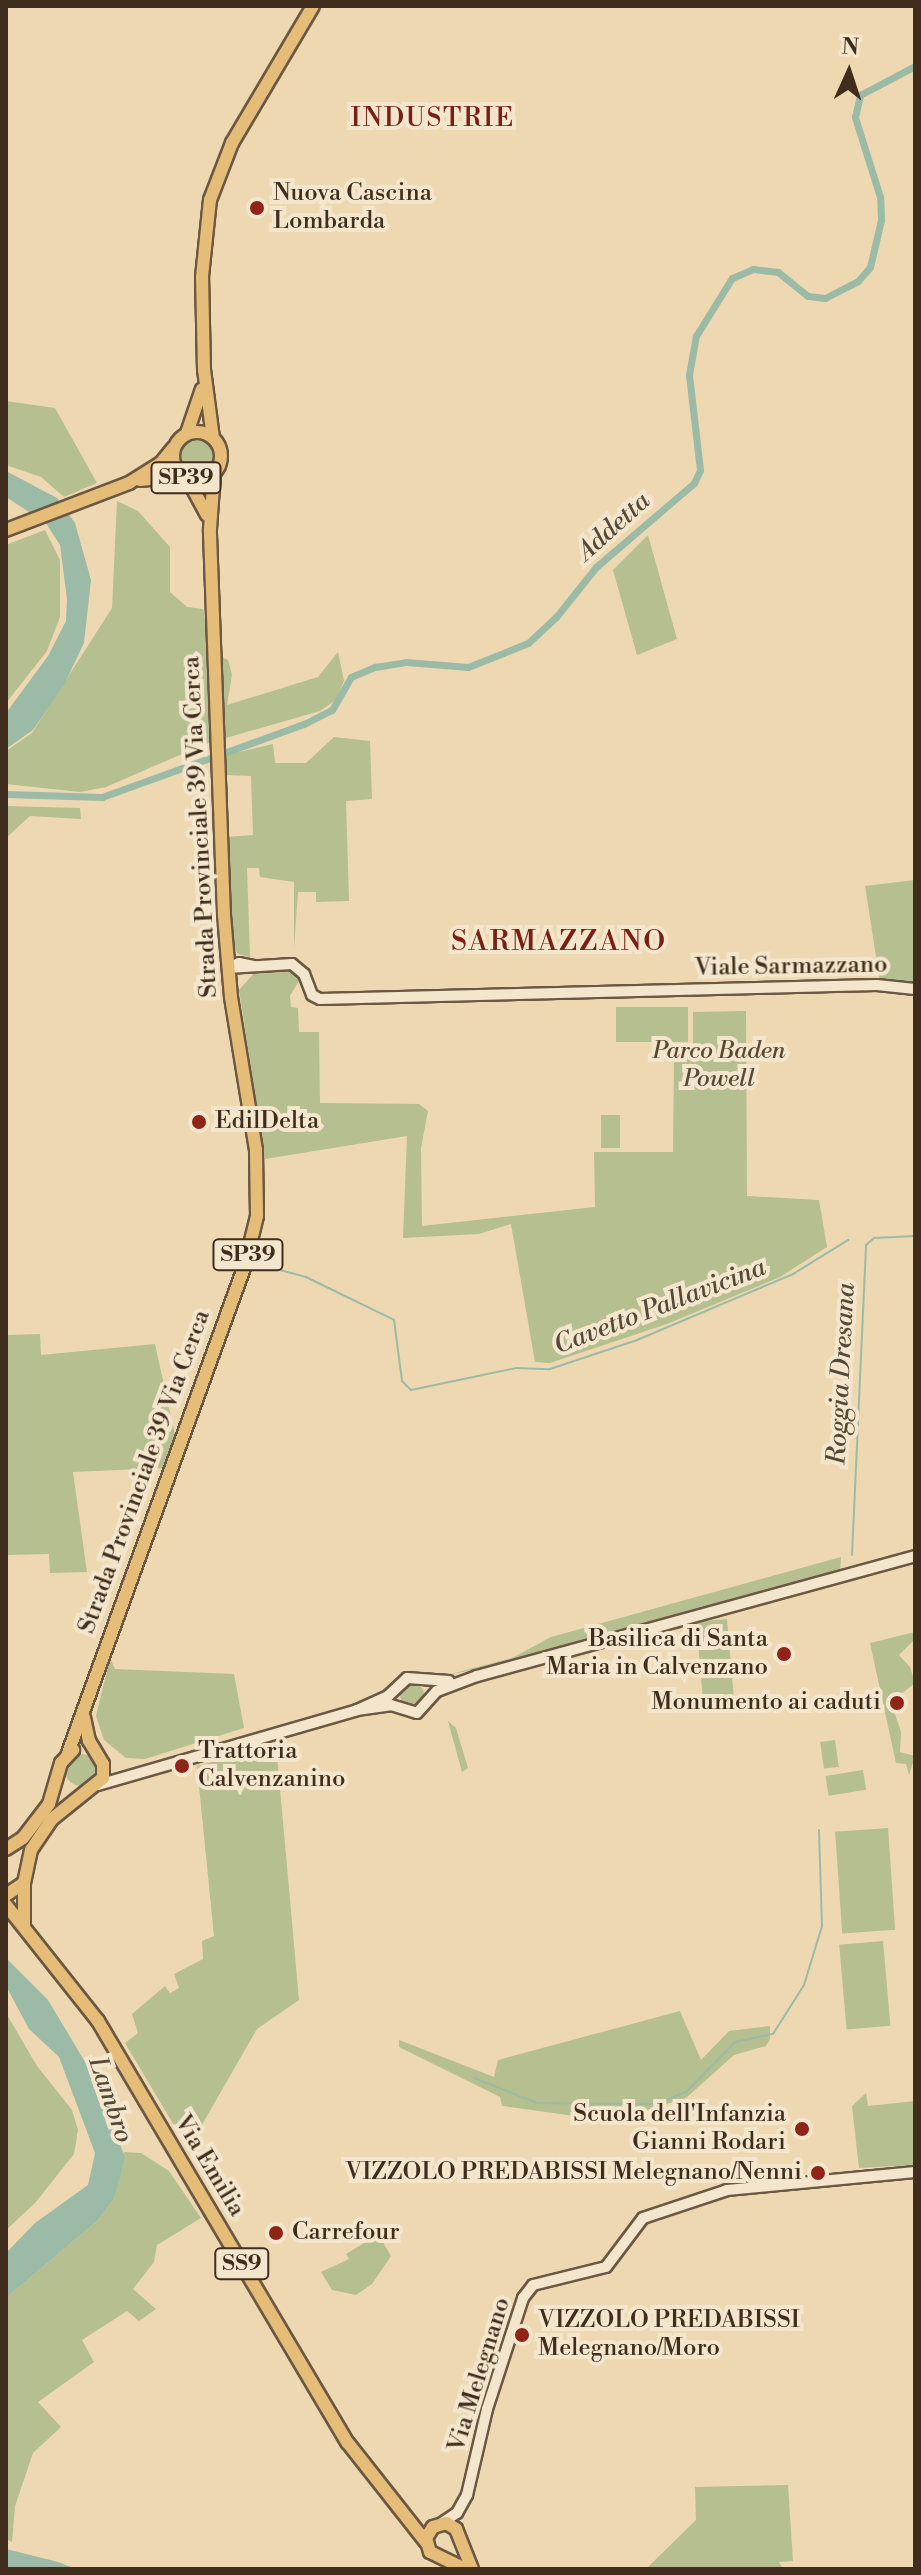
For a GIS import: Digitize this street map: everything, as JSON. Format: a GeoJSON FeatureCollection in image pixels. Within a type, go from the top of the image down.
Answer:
{"type":"FeatureCollection","features":[{"type":"Feature","properties":{"kind":"main road","name":"Strada Provinciale 39 Via Cerca"},"geometry":{"type":"LineString","coordinates":[[6,1850],[23,1838],[49,1804],[254,1235],[256,1150],[228,968],[210,529],[214,473],[221,451],[213,438],[204,370],[203,246],[213,189],[232,143],[313,6]]}},
{"type":"Feature","properties":{"kind":"main road","name":"Strada Provinciale 39 Via Cerca"},"geometry":{"type":"LineString","coordinates":[[204,370],[187,433],[173,448],[173,463],[184,477],[210,529]]}},
{"type":"Feature","properties":{"kind":"main road","name":"SP39"},"geometry":{"type":"LineString","coordinates":[[187,433],[213,438]]}},
{"type":"Feature","properties":{"kind":"main road"},"geometry":{"type":"LineString","coordinates":[[6,530],[129,483],[161,463],[173,448]]}},
{"type":"Feature","properties":{"kind":"main road","name":"SP39"},"geometry":{"type":"LineString","coordinates":[[184,477],[204,479],[214,473]]}},
{"type":"Feature","properties":{"kind":"main road"},"geometry":{"type":"LineString","coordinates":[[129,483],[184,477]]}},
{"type":"Feature","properties":{"kind":"main road"},"geometry":{"type":"LineString","coordinates":[[25,1928],[20,1907],[31,1850],[67,1803],[92,1788],[104,1773],[83,1714]]}},
{"type":"Feature","properties":{"kind":"main road"},"geometry":{"type":"LineString","coordinates":[[68,1753],[84,1748],[99,1756]]}},
{"type":"Feature","properties":{"kind":"main road"},"geometry":{"type":"LineString","coordinates":[[60,1769],[71,1788],[92,1788]]}},
{"type":"Feature","properties":{"kind":"main road","name":"Strada Provinciale 39 Via Cerca"},"geometry":{"type":"LineString","coordinates":[[6,1850],[19,1856],[25,1878]]}},
{"type":"Feature","properties":{"kind":"main road"},"geometry":{"type":"LineString","coordinates":[[6,1895],[25,1878]]}},
{"type":"Feature","properties":{"kind":"main road","name":"Via Emilia"},"geometry":{"type":"LineString","coordinates":[[6,1905],[105,2033],[348,2443],[426,2542]]}},
{"type":"Feature","properties":{"kind":"main road","name":"Via Emilia"},"geometry":{"type":"LineString","coordinates":[[403,2509],[422,2521],[441,2523]]}},
{"type":"Feature","properties":{"kind":"main road"},"geometry":{"type":"LineString","coordinates":[[465,2569],[431,2553],[426,2542],[428,2531],[441,2523],[460,2539],[472,2569]]}},
{"type":"Feature","properties":{"kind":"main road"},"geometry":{"type":"LineString","coordinates":[[441,2558],[453,2555],[460,2539]]}},
{"type":"Feature","properties":{"kind":"street","name":"Viale Sarmazzano"},"geometry":{"type":"LineString","coordinates":[[228,968],[245,962],[255,966],[296,966],[312,995],[320,999],[877,985],[915,989]]}},
{"type":"Feature","properties":{"kind":"street"},"geometry":{"type":"LineString","coordinates":[[92,1788],[134,1773],[357,1710],[400,1708],[417,1713],[440,1689],[477,1676],[915,1556]]}},
{"type":"Feature","properties":{"kind":"street"},"geometry":{"type":"LineString","coordinates":[[357,1710],[396,1688],[407,1678],[435,1683],[477,1676]]}},
{"type":"Feature","properties":{"kind":"street"},"geometry":{"type":"LineString","coordinates":[[420,1680],[430,1700]]}},
{"type":"Feature","properties":{"kind":"street"},"geometry":{"type":"LineString","coordinates":[[396,1688],[400,1708]]}},
{"type":"Feature","properties":{"kind":"street"},"geometry":{"type":"LineString","coordinates":[[99,1756],[115,1770],[134,1773]]}},
{"type":"Feature","properties":{"kind":"street","name":"Via Melegnano"},"geometry":{"type":"LineString","coordinates":[[460,2539],[459,2510],[523,2298],[533,2285],[606,2267],[645,2216],[723,2191],[915,2172]]}},
{"type":"Feature","properties":{"kind":"street"},"geometry":{"type":"LineString","coordinates":[[441,2523],[459,2510]]}},
{"type":"Feature","properties":{"kind":"green space"},"geometry":{"type":"Polygon","coordinates":[[[6,401],[55,408],[97,483],[64,497],[41,477],[6,465],[6,401]]]}},
{"type":"Feature","properties":{"kind":"green space"},"geometry":{"type":"Polygon","coordinates":[[[197,437],[211,442],[216,456],[211,470],[197,475],[183,470],[178,456],[183,442],[197,437]]]}},
{"type":"Feature","properties":{"kind":"green space"},"geometry":{"type":"Polygon","coordinates":[[[117,501],[138,511],[170,547],[170,592],[187,607],[203,609],[211,652],[228,660],[232,675],[227,705],[318,677],[338,652],[344,681],[336,700],[320,711],[205,744],[106,787],[80,792],[6,784],[6,751],[32,733],[112,608],[117,501]]]}},
{"type":"Feature","properties":{"kind":"green space"},"geometry":{"type":"Polygon","coordinates":[[[45,530],[60,560],[60,617],[47,651],[6,703],[6,545],[45,530]]]}},
{"type":"Feature","properties":{"kind":"green space"},"geometry":{"type":"Polygon","coordinates":[[[648,535],[677,639],[637,655],[613,570],[648,535]]]}},
{"type":"Feature","properties":{"kind":"green space"},"geometry":{"type":"Polygon","coordinates":[[[334,737],[370,741],[372,799],[346,801],[349,901],[316,902],[316,892],[298,892],[294,948],[294,882],[260,877],[259,868],[247,868],[250,957],[238,954],[232,945],[226,837],[253,835],[251,776],[224,775],[222,756],[273,744],[275,763],[306,763],[334,737]]]}},
{"type":"Feature","properties":{"kind":"green space"},"geometry":{"type":"Polygon","coordinates":[[[6,806],[80,808],[81,819],[30,816],[6,838],[6,806]]]}},
{"type":"Feature","properties":{"kind":"green space"},"geometry":{"type":"Polygon","coordinates":[[[915,880],[915,982],[880,982],[865,886],[915,880]]]}},
{"type":"Feature","properties":{"kind":"green space","name":"Parco Baden Powell"},"geometry":{"type":"Polygon","coordinates":[[[288,970],[300,979],[290,996],[291,1007],[298,1008],[299,1032],[319,1032],[320,1103],[419,1104],[428,1111],[421,1148],[422,1226],[595,1207],[594,1152],[673,1152],[674,1060],[693,1059],[693,1012],[746,1011],[747,1196],[819,1200],[827,1247],[780,1277],[667,1324],[550,1363],[535,1362],[511,1224],[479,1234],[403,1238],[407,1136],[265,1159],[239,990],[256,971],[288,970]]]}},
{"type":"Feature","properties":{"kind":"green space"},"geometry":{"type":"Polygon","coordinates":[[[616,1007],[688,1007],[688,1042],[616,1042],[616,1007]]]}},
{"type":"Feature","properties":{"kind":"green space"},"geometry":{"type":"Polygon","coordinates":[[[601,1115],[620,1115],[620,1148],[601,1148],[601,1115]]]}},
{"type":"Feature","properties":{"kind":"green space"},"geometry":{"type":"Polygon","coordinates":[[[40,1334],[41,1355],[155,1344],[175,1435],[163,1468],[73,1472],[87,1572],[50,1573],[49,1554],[6,1555],[6,1335],[40,1334]]]}},
{"type":"Feature","properties":{"kind":"green space"},"geometry":{"type":"Polygon","coordinates":[[[841,1557],[840,1573],[514,1662],[447,1675],[512,1658],[551,1637],[841,1557]]]}},
{"type":"Feature","properties":{"kind":"green space"},"geometry":{"type":"Polygon","coordinates":[[[727,1619],[734,1705],[704,1707],[696,1622],[727,1619]]]}},
{"type":"Feature","properties":{"kind":"green space"},"geometry":{"type":"Polygon","coordinates":[[[915,1632],[915,1639],[899,1655],[910,1667],[915,1683],[886,1706],[893,1708],[901,1732],[900,1752],[915,1756],[909,1775],[906,1764],[896,1763],[870,1643],[915,1632]]]}},
{"type":"Feature","properties":{"kind":"green space"},"geometry":{"type":"Polygon","coordinates":[[[110,1658],[115,1669],[234,1674],[244,1728],[145,1759],[126,1758],[104,1740],[96,1716],[110,1658]]]}},
{"type":"Feature","properties":{"kind":"green space"},"geometry":{"type":"Polygon","coordinates":[[[412,1683],[421,1686],[424,1695],[421,1704],[412,1707],[403,1704],[400,1695],[403,1686],[412,1683]]]}},
{"type":"Feature","properties":{"kind":"green space"},"geometry":{"type":"Polygon","coordinates":[[[448,1721],[456,1728],[468,1768],[462,1772],[448,1721]]]}},
{"type":"Feature","properties":{"kind":"green space"},"geometry":{"type":"Polygon","coordinates":[[[835,1740],[839,1767],[824,1769],[820,1742],[835,1740]]]}},
{"type":"Feature","properties":{"kind":"green space"},"geometry":{"type":"Polygon","coordinates":[[[276,1744],[299,2000],[257,2029],[188,2149],[125,2043],[138,2033],[132,2014],[165,1986],[170,1993],[179,1988],[174,1974],[203,1959],[202,1941],[214,1936],[197,1766],[276,1744]]]}},
{"type":"Feature","properties":{"kind":"green space"},"geometry":{"type":"Polygon","coordinates":[[[81,1754],[93,1758],[97,1770],[93,1782],[81,1786],[69,1782],[65,1770],[69,1758],[81,1754]]]}},
{"type":"Feature","properties":{"kind":"green space"},"geometry":{"type":"Polygon","coordinates":[[[863,1770],[866,1790],[829,1796],[825,1776],[863,1770]]]}},
{"type":"Feature","properties":{"kind":"green space"},"geometry":{"type":"Polygon","coordinates":[[[888,1828],[895,1930],[842,1933],[835,1832],[888,1828]]]}},
{"type":"Feature","properties":{"kind":"green space"},"geometry":{"type":"Polygon","coordinates":[[[883,1941],[890,2026],[847,2030],[839,1945],[883,1941]]]}},
{"type":"Feature","properties":{"kind":"green space"},"geometry":{"type":"Polygon","coordinates":[[[680,2011],[701,2060],[729,2031],[770,2026],[770,2039],[766,2046],[734,2055],[686,2098],[637,2113],[582,2117],[502,2106],[500,2097],[399,2047],[399,2040],[494,2077],[498,2060],[680,2011]]]}},
{"type":"Feature","properties":{"kind":"green space"},"geometry":{"type":"Polygon","coordinates":[[[6,2013],[37,2066],[72,2110],[78,2130],[74,2154],[35,2203],[6,2230],[6,2013]]]}},
{"type":"Feature","properties":{"kind":"green space"},"geometry":{"type":"Polygon","coordinates":[[[866,2093],[868,2106],[915,2101],[915,2165],[859,2168],[852,2106],[866,2093]]]}},
{"type":"Feature","properties":{"kind":"green space"},"geometry":{"type":"Polygon","coordinates":[[[124,2152],[141,2153],[169,2171],[201,2218],[157,2245],[154,2262],[133,2289],[156,2309],[139,2321],[127,2311],[82,2340],[94,2362],[38,2402],[61,2427],[33,2453],[15,2506],[12,2542],[6,2539],[6,2298],[97,2221],[114,2199],[124,2152]]]}},
{"type":"Feature","properties":{"kind":"green space"},"geometry":{"type":"Polygon","coordinates":[[[374,2237],[381,2239],[391,2256],[372,2284],[356,2295],[332,2290],[321,2272],[349,2259],[346,2254],[374,2237]]]}},
{"type":"Feature","properties":{"kind":"green space"},"geometry":{"type":"Polygon","coordinates":[[[788,2485],[793,2561],[779,2562],[783,2569],[646,2569],[696,2520],[695,2487],[788,2485]]]}},
{"type":"Feature","properties":{"kind":"shaded area"},"geometry":{"type":"Polygon","coordinates":[[[6,471],[57,498],[75,523],[91,580],[84,643],[64,685],[33,730],[6,749],[6,713],[48,656],[66,621],[67,599],[60,545],[46,523],[6,497],[6,471]]]}},
{"type":"Feature","properties":{"kind":"shaded area"},"geometry":{"type":"Polygon","coordinates":[[[6,1958],[48,2000],[91,2072],[125,2157],[114,2199],[97,2221],[6,2298],[6,2253],[35,2223],[88,2185],[95,2153],[59,2057],[29,2029],[6,1986],[6,1958]]]}},
{"type":"Feature","properties":{"kind":"shaded area"},"geometry":{"type":"Polygon","coordinates":[[[6,2549],[58,2562],[76,2569],[6,2569],[6,2549]]]}},
{"type":"Feature","properties":{"kind":"waterway","name":"Addetta"},"geometry":{"type":"LineString","coordinates":[[6,794],[102,797],[304,724],[332,710],[351,677],[375,667],[406,662],[468,667],[528,643],[556,617],[596,567],[694,483],[700,470],[689,375],[696,336],[732,278],[753,269],[778,272],[808,296],[825,298],[858,281],[870,267],[881,220],[880,197],[855,117],[860,95],[915,66]]}},
{"type":"Feature","properties":{"kind":"waterway","name":"Roggia Dresana"},"geometry":{"type":"LineString","coordinates":[[852,1555],[866,1245],[874,1238],[915,1236]]}},
{"type":"Feature","properties":{"kind":"waterway","name":"Cavetto Pallavicina"},"geometry":{"type":"LineString","coordinates":[[258,1264],[306,1277],[394,1320],[402,1381],[411,1390],[516,1368],[550,1369],[637,1340],[793,1274],[848,1240]]}},
{"type":"Feature","properties":{"kind":"waterway","name":"Roggia Dresana"},"geometry":{"type":"LineString","coordinates":[[474,2078],[537,2103],[657,2104],[687,2091],[735,2042],[773,2034],[804,1985],[822,1926],[819,1830]]}},
{"type":"Feature","properties":{"kind":"place","name":"Nuova Cascina Lombarda"},"geometry":{"type":"Point","coordinates":[257,208]}},
{"type":"Feature","properties":{"kind":"place","name":"EdilDelta"},"geometry":{"type":"Point","coordinates":[199,1122]}},
{"type":"Feature","properties":{"kind":"place","name":"Basilica di Santa Maria in Calvenzano"},"geometry":{"type":"Point","coordinates":[784,1654]}},
{"type":"Feature","properties":{"kind":"place","name":"Monumento ai caduti"},"geometry":{"type":"Point","coordinates":[897,1703]}},
{"type":"Feature","properties":{"kind":"place","name":"Trattoria Calvenzanino"},"geometry":{"type":"Point","coordinates":[182,1766]}},
{"type":"Feature","properties":{"kind":"place","name":"Scuola dell'Infanzia Gianni Rodari"},"geometry":{"type":"Point","coordinates":[802,2129]}},
{"type":"Feature","properties":{"kind":"place","name":"VIZZOLO PREDABISSI Melegnano/Nenni"},"geometry":{"type":"Point","coordinates":[818,2173]}},
{"type":"Feature","properties":{"kind":"place","name":"Carrefour"},"geometry":{"type":"Point","coordinates":[276,2233]}},
{"type":"Feature","properties":{"kind":"place","name":"VIZZOLO PREDABISSI Melegnano/Moro"},"geometry":{"type":"Point","coordinates":[522,2335]}},
{"type":"Feature","properties":{"kind":"district","name":"INDUSTRIE"},"geometry":{"type":"Point","coordinates":[433,119]}},
{"type":"Feature","properties":{"kind":"district","name":"SARMAZZANO"},"geometry":{"type":"Point","coordinates":[559,942]}},
{"type":"Feature","properties":{"kind":"water label","name":"Lambro"},"geometry":{"type":"Point","coordinates":[110,2100]}}]}
